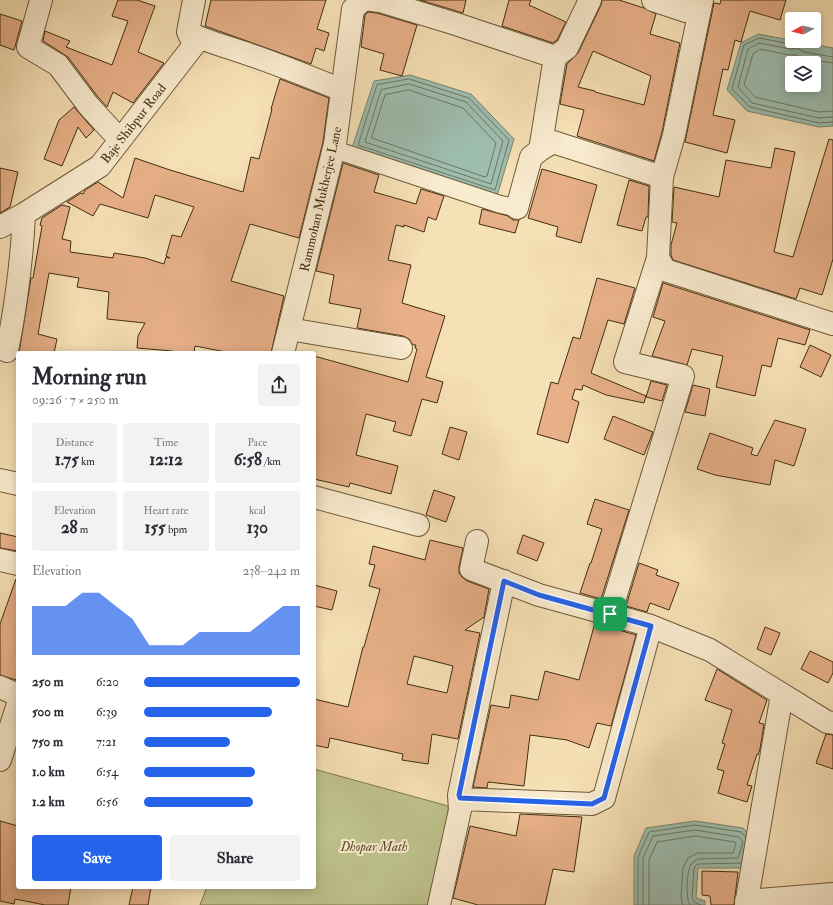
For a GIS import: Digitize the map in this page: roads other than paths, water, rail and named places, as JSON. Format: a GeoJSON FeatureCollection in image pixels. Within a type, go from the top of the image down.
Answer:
{"type":"FeatureCollection","features":[{"type":"Feature","properties":{"kind":"street"},"geometry":{"type":"LineString","coordinates":[[41,0],[28,47],[58,65],[88,105],[120,140]]}},
{"type":"Feature","properties":{"kind":"street","name":"Baje Shibpur Road"},"geometry":{"type":"LineString","coordinates":[[0,226],[24,214],[100,166],[194,45],[188,32],[194,0]]}},
{"type":"Feature","properties":{"kind":"street","name":"Rammohan Mukherjee Lane"},"geometry":{"type":"LineString","coordinates":[[283,351],[334,149],[353,9],[363,0]]}},
{"type":"Feature","properties":{"kind":"street"},"geometry":{"type":"LineString","coordinates":[[371,0],[380,1],[456,24],[555,57]]}},
{"type":"Feature","properties":{"kind":"street"},"geometry":{"type":"LineString","coordinates":[[540,150],[555,57],[567,48],[590,0]]}},
{"type":"Feature","properties":{"kind":"street"},"geometry":{"type":"LineString","coordinates":[[653,0],[686,11],[702,0]]}},
{"type":"Feature","properties":{"kind":"street"},"geometry":{"type":"LineString","coordinates":[[610,614],[683,376],[625,362],[658,258],[662,176],[674,135],[702,0]]}},
{"type":"Feature","properties":{"kind":"street"},"geometry":{"type":"LineString","coordinates":[[188,32],[202,40],[288,68],[342,90]]}},
{"type":"Feature","properties":{"kind":"street"},"geometry":{"type":"LineString","coordinates":[[334,149],[499,204],[517,208],[531,157],[553,142],[662,176]]}},
{"type":"Feature","properties":{"kind":"street"},"geometry":{"type":"LineString","coordinates":[[8,351],[18,291],[24,214]]}},
{"type":"Feature","properties":{"kind":"street"},"geometry":{"type":"LineString","coordinates":[[658,258],[665,270],[833,324]]}},
{"type":"Feature","properties":{"kind":"street"},"geometry":{"type":"LineString","coordinates":[[289,329],[401,348]]}},
{"type":"Feature","properties":{"kind":"street"},"geometry":{"type":"LineString","coordinates":[[0,480],[16,484]]}},
{"type":"Feature","properties":{"kind":"street"},"geometry":{"type":"LineString","coordinates":[[316,498],[418,525]]}},
{"type":"Feature","properties":{"kind":"street"},"geometry":{"type":"LineString","coordinates":[[477,541],[471,569],[539,595],[651,626],[710,650],[827,722],[833,723]]}},
{"type":"Feature","properties":{"kind":"street"},"geometry":{"type":"LineString","coordinates":[[0,560],[16,564]]}},
{"type":"Feature","properties":{"kind":"street"},"geometry":{"type":"LineString","coordinates":[[439,905],[460,810],[459,795],[504,581]]}},
{"type":"Feature","properties":{"kind":"street"},"geometry":{"type":"LineString","coordinates":[[460,798],[592,804],[604,798],[651,626]]}},
{"type":"Feature","properties":{"kind":"street"},"geometry":{"type":"LineString","coordinates":[[0,687],[16,694]]}},
{"type":"Feature","properties":{"kind":"street"},"geometry":{"type":"LineString","coordinates":[[782,694],[746,903],[833,894]]}},
{"type":"Feature","properties":{"kind":"street"},"geometry":{"type":"LineString","coordinates":[[0,760],[16,710]]}},
{"type":"Feature","properties":{"kind":"water"},"geometry":{"type":"Polygon","coordinates":[[[758,34],[785,39],[785,48],[821,48],[821,46],[833,48],[833,126],[819,127],[747,111],[727,90],[741,43],[758,34]]]}},
{"type":"Feature","properties":{"kind":"water"},"geometry":{"type":"Polygon","coordinates":[[[410,75],[471,94],[514,139],[497,196],[352,148],[374,81],[410,75]]]}},
{"type":"Feature","properties":{"kind":"water"},"geometry":{"type":"Polygon","coordinates":[[[695,821],[743,828],[753,839],[743,868],[698,868],[696,898],[705,901],[705,905],[634,905],[634,856],[646,828],[695,821]]]}},
{"type":"Feature","properties":{"kind":"park label","name":"Dhopar Math"},"geometry":{"type":"Point","coordinates":[374,846]}}]}
